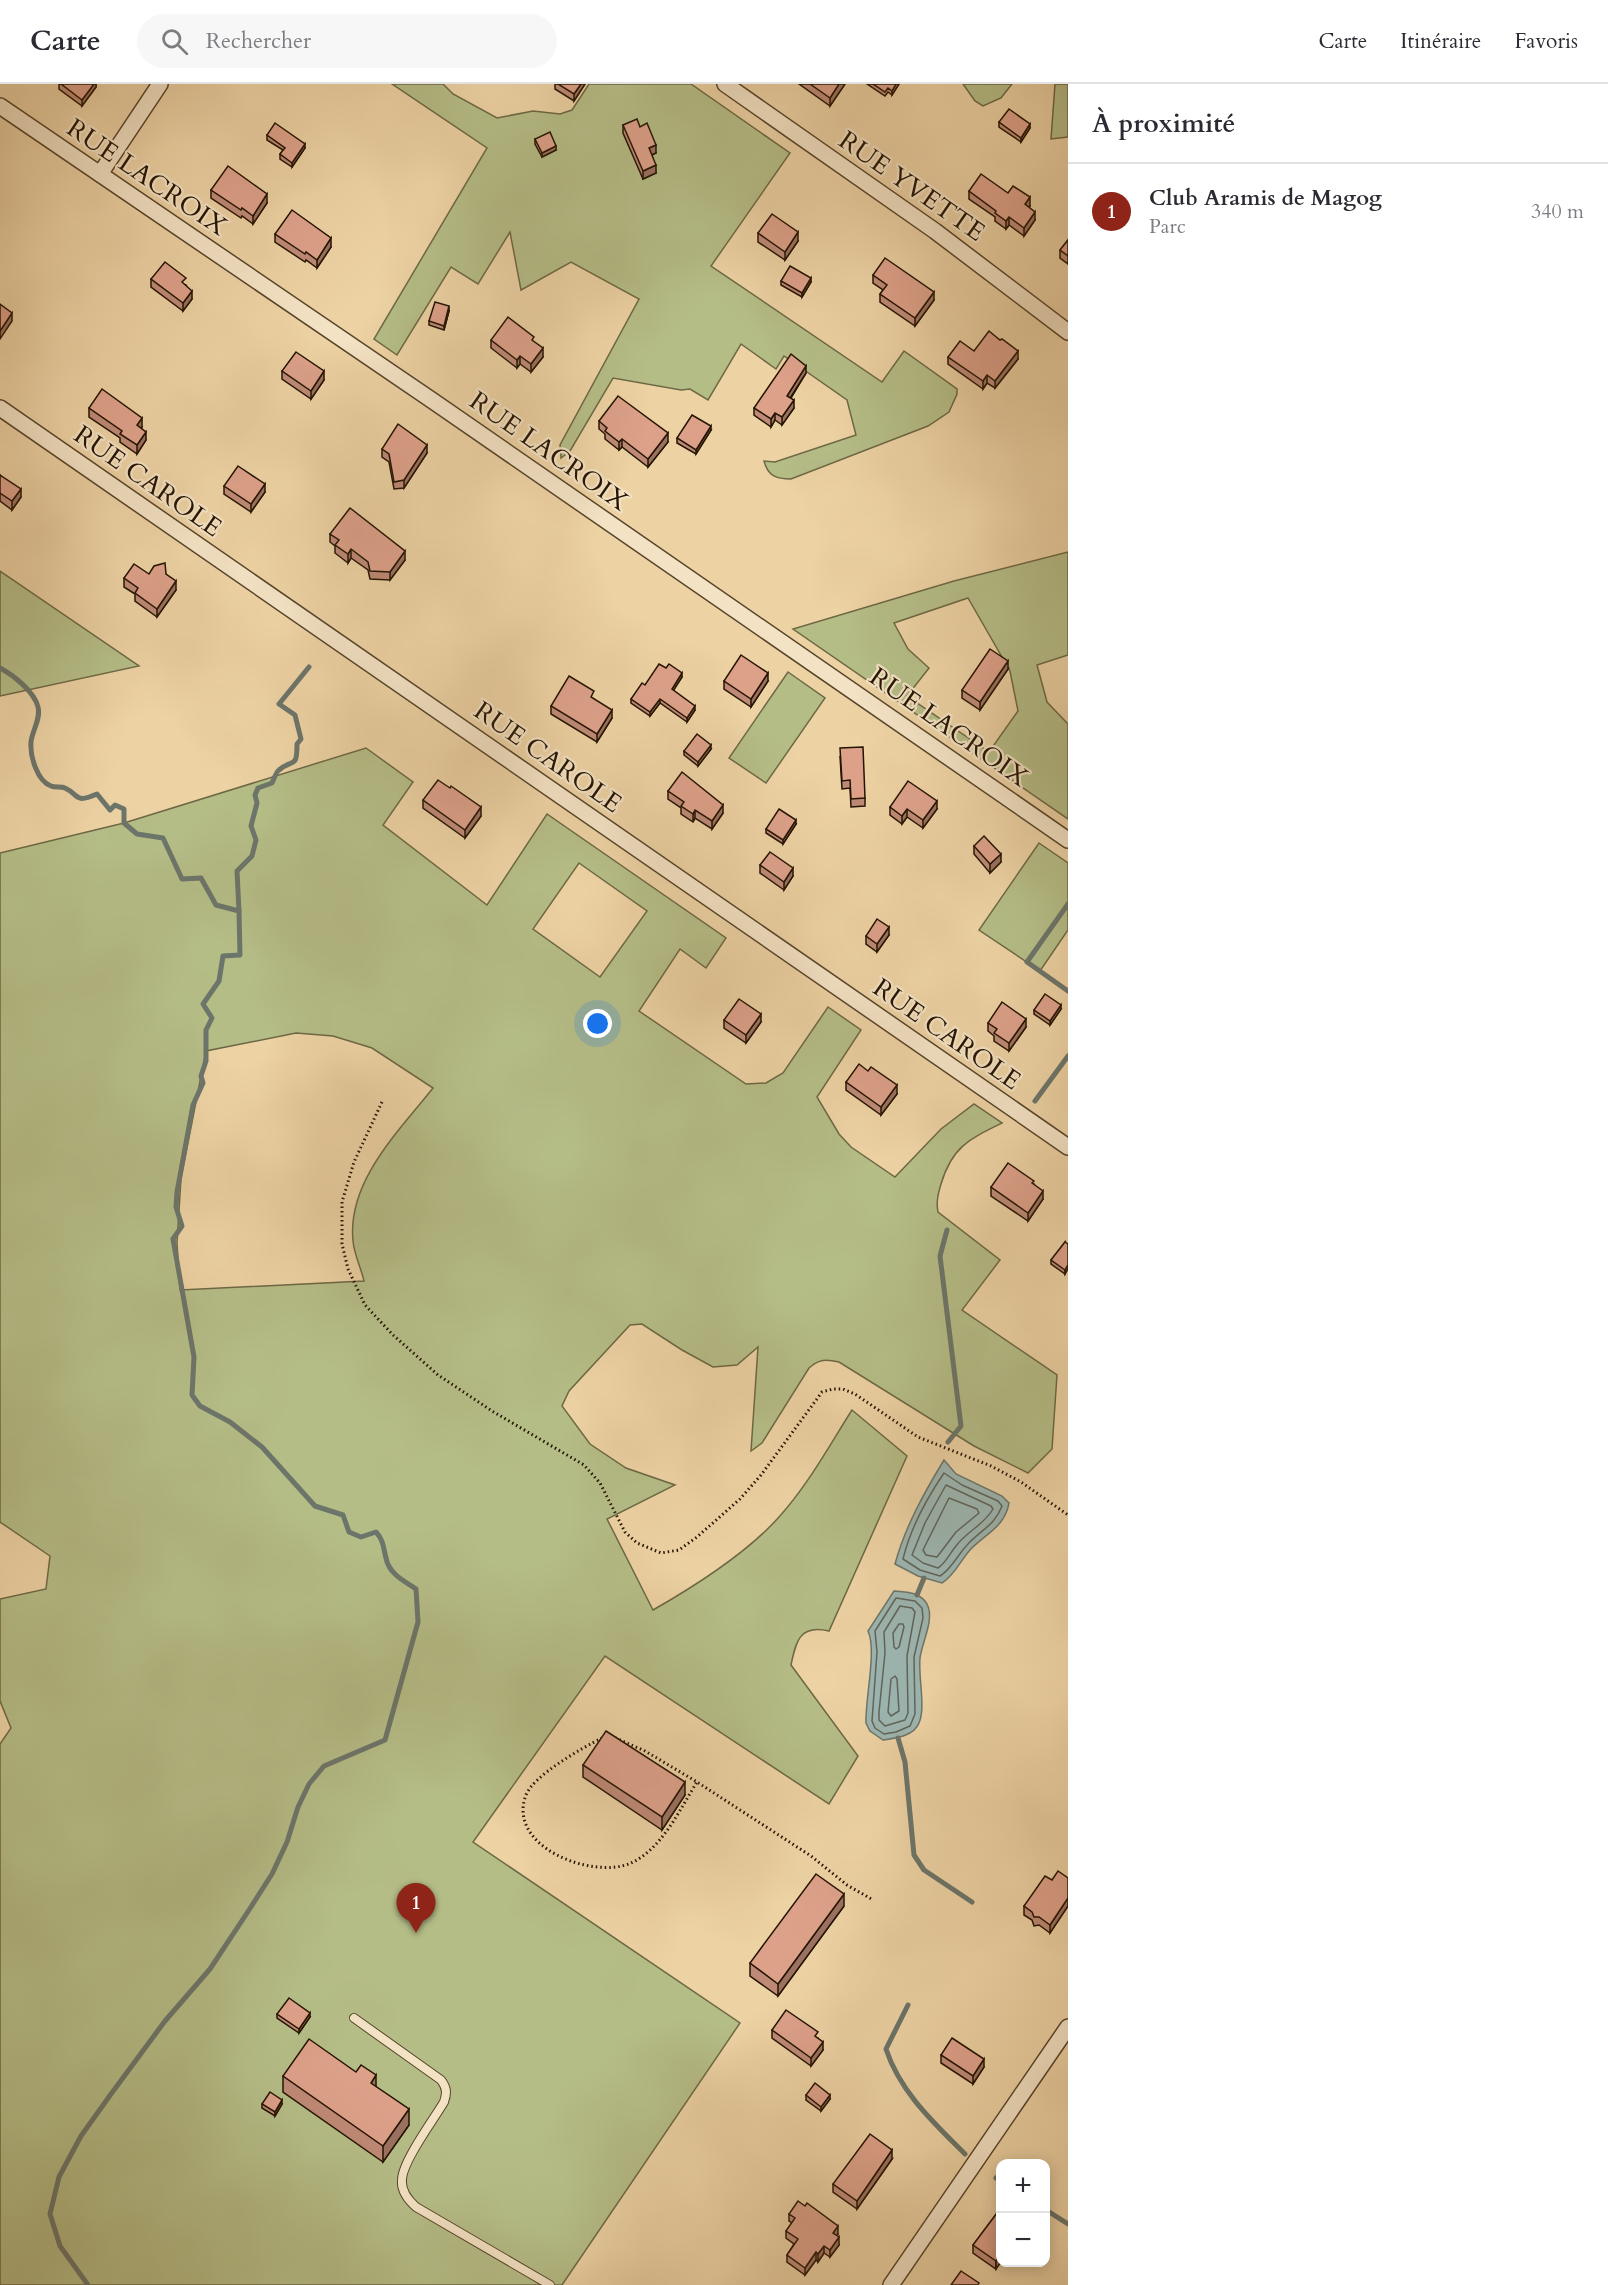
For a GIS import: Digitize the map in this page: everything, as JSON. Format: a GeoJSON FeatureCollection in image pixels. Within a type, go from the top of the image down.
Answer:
{"type":"FeatureCollection","features":[{"type":"Feature","properties":{"kind":"street"},"geometry":{"type":"LineString","coordinates":[[100,174],[160,84]]}},
{"type":"Feature","properties":{"kind":"street","name":"RUE YVETTE"},"geometry":{"type":"LineString","coordinates":[[725,84],[935,231],[1068,332]]}},
{"type":"Feature","properties":{"kind":"street","name":"RUE LACROIX"},"geometry":{"type":"LineString","coordinates":[[0,106],[756,623],[1068,840]]}},
{"type":"Feature","properties":{"kind":"street","name":"RUE CAROLE"},"geometry":{"type":"LineString","coordinates":[[0,408],[1068,1147]]}},
{"type":"Feature","properties":{"kind":"street"},"geometry":{"type":"LineString","coordinates":[[891,2285],[1068,2027]]}},
{"type":"Feature","properties":{"kind":"lane"},"geometry":{"type":"LineString","coordinates":[[354,2018],[441,2080],[445,2086],[447,2094],[444,2102],[403,2171],[403,2189],[407,2199],[416,2207],[550,2285]]}},
{"type":"Feature","properties":{"kind":"path"},"geometry":{"type":"LineString","coordinates":[[382,1102],[354,1162],[342,1202],[342,1244],[348,1269],[365,1305],[393,1335],[438,1375],[492,1411],[584,1465],[600,1483],[625,1532],[637,1543],[661,1553],[680,1550],[697,1537],[740,1499],[761,1475],[822,1392],[833,1389],[843,1389],[855,1394],[918,1437],[992,1466],[1021,1482],[1068,1515]]}},
{"type":"Feature","properties":{"kind":"path"},"geometry":{"type":"LineString","coordinates":[[697,1782],[662,1837],[649,1851],[633,1863],[614,1869],[595,1868],[569,1861],[537,1841],[528,1830],[522,1817],[526,1794],[536,1781],[607,1736],[620,1738],[697,1782],[810,1856],[847,1885],[873,1900]]}},
{"type":"Feature","properties":{"kind":"green space"},"geometry":{"type":"Polygon","coordinates":[[[392,84],[443,84],[453,94],[497,118],[533,111],[560,114],[572,110],[589,84],[691,84],[790,153],[711,266],[882,382],[904,351],[957,389],[949,412],[928,426],[791,479],[777,477],[770,473],[764,461],[775,462],[856,435],[847,400],[784,356],[776,369],[741,344],[708,400],[690,389],[681,390],[613,378],[570,451],[561,458],[560,445],[639,299],[571,262],[521,290],[510,232],[478,284],[451,267],[397,355],[374,339],[487,148],[392,84]]]}},
{"type":"Feature","properties":{"kind":"green space"},"geometry":{"type":"Polygon","coordinates":[[[963,84],[1012,84],[1001,98],[983,106],[975,101],[963,84]]]}},
{"type":"Feature","properties":{"kind":"green space"},"geometry":{"type":"Polygon","coordinates":[[[1055,84],[1068,84],[1068,137],[1051,139],[1055,84]]]}},
{"type":"Feature","properties":{"kind":"green space"},"geometry":{"type":"Polygon","coordinates":[[[1068,552],[1068,655],[1037,665],[1047,702],[1068,724],[1068,819],[793,629],[954,581],[1068,552]],[[968,598],[894,623],[908,649],[929,668],[907,696],[989,752],[1018,711],[1010,671],[968,598]]]}},
{"type":"Feature","properties":{"kind":"green space"},"geometry":{"type":"Polygon","coordinates":[[[0,571],[139,666],[0,696],[0,571]]]}},
{"type":"Feature","properties":{"kind":"green space"},"geometry":{"type":"Polygon","coordinates":[[[788,672],[825,698],[766,783],[729,758],[788,672]]]}},
{"type":"Feature","properties":{"kind":"green space"},"geometry":{"type":"Polygon","coordinates":[[[366,748],[413,782],[383,825],[487,905],[547,814],[726,938],[706,968],[680,949],[639,1011],[746,1084],[766,1083],[783,1073],[828,1007],[861,1030],[817,1097],[839,1134],[851,1147],[895,1177],[941,1129],[974,1104],[1002,1123],[980,1134],[956,1153],[945,1171],[937,1208],[938,1212],[1000,1260],[962,1310],[1057,1375],[1052,1449],[1028,1473],[974,1446],[839,1362],[830,1360],[819,1361],[809,1368],[762,1443],[751,1451],[758,1347],[737,1365],[713,1367],[642,1324],[630,1325],[569,1391],[562,1406],[590,1444],[626,1468],[675,1485],[607,1519],[653,1610],[720,1568],[752,1543],[779,1517],[818,1465],[852,1410],[907,1456],[829,1631],[819,1629],[806,1632],[801,1636],[793,1656],[791,1665],[858,1756],[829,1804],[605,1656],[473,1842],[740,2023],[562,2285],[0,2285],[0,1744],[11,1728],[0,1701],[0,1599],[46,1589],[50,1556],[0,1522],[0,853],[124,823],[366,748]],[[579,863],[533,929],[600,977],[647,911],[579,863]],[[296,1033],[206,1051],[181,1178],[177,1243],[180,1290],[364,1281],[353,1241],[353,1219],[358,1198],[378,1158],[433,1088],[372,1048],[333,1036],[296,1033]]]}},
{"type":"Feature","properties":{"kind":"green space"},"geometry":{"type":"Polygon","coordinates":[[[1039,843],[1068,863],[1068,930],[1040,971],[979,930],[1039,843]]]}},
{"type":"Feature","properties":{"kind":"water"},"geometry":{"type":"Polygon","coordinates":[[[944,1460],[956,1474],[1002,1496],[1009,1503],[1007,1511],[994,1530],[970,1550],[954,1572],[942,1583],[918,1576],[895,1564],[916,1510],[944,1460]]]}},
{"type":"Feature","properties":{"kind":"water"},"geometry":{"type":"Polygon","coordinates":[[[894,1591],[912,1593],[921,1597],[927,1604],[930,1617],[920,1658],[922,1709],[919,1723],[909,1734],[883,1740],[870,1731],[866,1723],[871,1662],[868,1631],[894,1591]]]}},
{"type":"Feature","properties":{"kind":"building"},"geometry":{"type":"Polygon","coordinates":[[[61,84],[94,84],[82,100],[61,84]]]}},
{"type":"Feature","properties":{"kind":"building"},"geometry":{"type":"Polygon","coordinates":[[[558,84],[581,84],[574,94],[558,84]]]}},
{"type":"Feature","properties":{"kind":"building"},"geometry":{"type":"Polygon","coordinates":[[[810,84],[839,84],[830,98],[810,84]]]}},
{"type":"Feature","properties":{"kind":"building"},"geometry":{"type":"Polygon","coordinates":[[[873,84],[896,84],[892,91],[888,88],[885,92],[873,84]]]}},
{"type":"Feature","properties":{"kind":"building"},"geometry":{"type":"Polygon","coordinates":[[[1009,109],[1030,124],[1021,138],[999,122],[1009,109]]]}},
{"type":"Feature","properties":{"kind":"building"},"geometry":{"type":"Polygon","coordinates":[[[637,119],[640,127],[647,123],[656,145],[649,148],[656,165],[643,171],[623,125],[637,119]]]}},
{"type":"Feature","properties":{"kind":"building"},"geometry":{"type":"Polygon","coordinates":[[[275,123],[305,144],[292,163],[280,154],[285,148],[267,135],[275,123]]]}},
{"type":"Feature","properties":{"kind":"building"},"geometry":{"type":"Polygon","coordinates":[[[550,132],[556,146],[542,153],[535,139],[550,132]]]}},
{"type":"Feature","properties":{"kind":"building"},"geometry":{"type":"Polygon","coordinates":[[[228,166],[267,194],[253,216],[211,190],[228,166]]]}},
{"type":"Feature","properties":{"kind":"building"},"geometry":{"type":"Polygon","coordinates":[[[981,174],[1008,193],[1013,186],[1030,197],[1025,204],[1035,212],[1024,228],[1009,217],[1006,221],[969,191],[981,174]]]}},
{"type":"Feature","properties":{"kind":"building"},"geometry":{"type":"Polygon","coordinates":[[[292,210],[331,238],[317,260],[275,234],[292,210]]]}},
{"type":"Feature","properties":{"kind":"building"},"geometry":{"type":"Polygon","coordinates":[[[772,214],[798,232],[785,252],[758,233],[772,214]]]}},
{"type":"Feature","properties":{"kind":"building"},"geometry":{"type":"Polygon","coordinates":[[[1068,240],[1068,256],[1060,250],[1068,240]]]}},
{"type":"Feature","properties":{"kind":"building"},"geometry":{"type":"Polygon","coordinates":[[[885,258],[934,292],[915,318],[880,294],[887,285],[873,275],[885,258]]]}},
{"type":"Feature","properties":{"kind":"building"},"geometry":{"type":"Polygon","coordinates":[[[165,262],[186,278],[182,282],[192,291],[183,303],[151,279],[165,262]]]}},
{"type":"Feature","properties":{"kind":"building"},"geometry":{"type":"Polygon","coordinates":[[[790,266],[811,278],[802,293],[781,281],[790,266]]]}},
{"type":"Feature","properties":{"kind":"building"},"geometry":{"type":"Polygon","coordinates":[[[435,302],[449,306],[444,326],[429,321],[435,302]]]}},
{"type":"Feature","properties":{"kind":"building"},"geometry":{"type":"Polygon","coordinates":[[[0,304],[12,313],[0,331],[0,304]]]}},
{"type":"Feature","properties":{"kind":"building"},"geometry":{"type":"Polygon","coordinates":[[[508,317],[534,337],[532,340],[543,348],[531,364],[520,356],[517,360],[491,340],[508,317]]]}},
{"type":"Feature","properties":{"kind":"building"},"geometry":{"type":"Polygon","coordinates":[[[989,331],[1018,351],[995,381],[987,375],[983,381],[948,357],[960,341],[974,351],[989,331]]]}},
{"type":"Feature","properties":{"kind":"building"},"geometry":{"type":"Polygon","coordinates":[[[296,352],[324,371],[311,391],[282,371],[296,352]]]}},
{"type":"Feature","properties":{"kind":"building"},"geometry":{"type":"Polygon","coordinates":[[[791,354],[806,366],[787,396],[794,400],[782,417],[775,413],[771,419],[754,408],[791,354]]]}},
{"type":"Feature","properties":{"kind":"building"},"geometry":{"type":"Polygon","coordinates":[[[102,389],[142,418],[137,425],[146,432],[137,445],[120,434],[122,431],[89,408],[102,389]]]}},
{"type":"Feature","properties":{"kind":"building"},"geometry":{"type":"Polygon","coordinates":[[[618,396],[668,433],[648,459],[622,439],[619,442],[605,431],[607,428],[599,421],[618,396]]]}},
{"type":"Feature","properties":{"kind":"building"},"geometry":{"type":"Polygon","coordinates":[[[692,415],[711,426],[696,450],[677,438],[692,415]]]}},
{"type":"Feature","properties":{"kind":"building"},"geometry":{"type":"Polygon","coordinates":[[[398,424],[427,445],[404,480],[394,482],[389,454],[382,449],[398,424]]]}},
{"type":"Feature","properties":{"kind":"building"},"geometry":{"type":"Polygon","coordinates":[[[238,466],[265,484],[251,504],[224,486],[238,466]]]}},
{"type":"Feature","properties":{"kind":"building"},"geometry":{"type":"Polygon","coordinates":[[[0,475],[21,489],[12,501],[0,493],[0,475]]]}},
{"type":"Feature","properties":{"kind":"building"},"geometry":{"type":"Polygon","coordinates":[[[350,508],[405,551],[390,572],[370,571],[368,562],[351,549],[348,554],[335,545],[339,540],[330,534],[350,508]]]}},
{"type":"Feature","properties":{"kind":"building"},"geometry":{"type":"Polygon","coordinates":[[[165,563],[166,574],[176,581],[157,609],[135,593],[138,588],[124,578],[134,564],[149,574],[154,566],[165,563]]]}},
{"type":"Feature","properties":{"kind":"building"},"geometry":{"type":"Polygon","coordinates":[[[990,649],[1008,661],[980,702],[962,690],[990,649]]]}},
{"type":"Feature","properties":{"kind":"building"},"geometry":{"type":"Polygon","coordinates":[[[741,655],[768,673],[751,699],[724,681],[741,655]]]}},
{"type":"Feature","properties":{"kind":"building"},"geometry":{"type":"Polygon","coordinates":[[[659,664],[666,668],[669,664],[682,673],[672,689],[695,706],[687,718],[660,699],[650,712],[631,699],[642,683],[645,685],[659,664]]]}},
{"type":"Feature","properties":{"kind":"building"},"geometry":{"type":"Polygon","coordinates":[[[569,676],[594,691],[591,697],[612,710],[597,734],[551,706],[569,676]]]}},
{"type":"Feature","properties":{"kind":"building"},"geometry":{"type":"Polygon","coordinates":[[[697,734],[711,745],[698,762],[684,751],[697,734]]]}},
{"type":"Feature","properties":{"kind":"building"},"geometry":{"type":"Polygon","coordinates":[[[863,747],[865,798],[851,799],[850,780],[842,781],[840,748],[863,747]]]}},
{"type":"Feature","properties":{"kind":"building"},"geometry":{"type":"Polygon","coordinates":[[[682,772],[723,805],[712,821],[695,810],[693,814],[681,806],[684,802],[668,791],[682,772]]]}},
{"type":"Feature","properties":{"kind":"building"},"geometry":{"type":"Polygon","coordinates":[[[438,780],[450,788],[451,786],[481,807],[465,830],[423,800],[438,780]]]}},
{"type":"Feature","properties":{"kind":"building"},"geometry":{"type":"Polygon","coordinates":[[[908,781],[937,801],[923,820],[907,809],[902,816],[890,807],[908,781]]]}},
{"type":"Feature","properties":{"kind":"building"},"geometry":{"type":"Polygon","coordinates":[[[779,809],[796,820],[783,840],[766,829],[779,809]]]}},
{"type":"Feature","properties":{"kind":"building"},"geometry":{"type":"Polygon","coordinates":[[[984,836],[1001,854],[990,864],[974,846],[984,836]]]}},
{"type":"Feature","properties":{"kind":"building"},"geometry":{"type":"Polygon","coordinates":[[[770,852],[793,868],[784,882],[760,865],[770,852]]]}},
{"type":"Feature","properties":{"kind":"building"},"geometry":{"type":"Polygon","coordinates":[[[877,919],[889,927],[877,944],[866,936],[877,919]]]}},
{"type":"Feature","properties":{"kind":"building"},"geometry":{"type":"Polygon","coordinates":[[[1045,994],[1061,1005],[1050,1021],[1034,1010],[1045,994]]]}},
{"type":"Feature","properties":{"kind":"building"},"geometry":{"type":"Polygon","coordinates":[[[739,999],[761,1014],[746,1035],[724,1020],[739,999]]]}},
{"type":"Feature","properties":{"kind":"building"},"geometry":{"type":"Polygon","coordinates":[[[1002,1002],[1026,1019],[1009,1043],[994,1033],[997,1029],[988,1023],[1002,1002]]]}},
{"type":"Feature","properties":{"kind":"building"},"geometry":{"type":"Polygon","coordinates":[[[859,1064],[868,1071],[871,1067],[897,1085],[881,1107],[846,1082],[859,1064]]]}},
{"type":"Feature","properties":{"kind":"building"},"geometry":{"type":"Polygon","coordinates":[[[1008,1163],[1034,1181],[1032,1183],[1043,1191],[1028,1213],[991,1187],[1008,1163]]]}},
{"type":"Feature","properties":{"kind":"building"},"geometry":{"type":"Polygon","coordinates":[[[1065,1242],[1068,1244],[1068,1265],[1065,1270],[1051,1260],[1065,1242]]]}},
{"type":"Feature","properties":{"kind":"building"},"geometry":{"type":"Polygon","coordinates":[[[606,1731],[685,1782],[662,1817],[583,1765],[606,1731]]]}},
{"type":"Feature","properties":{"kind":"building"},"geometry":{"type":"Polygon","coordinates":[[[1058,1871],[1068,1878],[1068,1898],[1050,1925],[1039,1917],[1034,1917],[1032,1912],[1024,1906],[1045,1876],[1052,1880],[1058,1871]]]}},
{"type":"Feature","properties":{"kind":"building"},"geometry":{"type":"Polygon","coordinates":[[[816,1874],[844,1894],[778,1984],[750,1963],[816,1874]]]}},
{"type":"Feature","properties":{"kind":"building"},"geometry":{"type":"Polygon","coordinates":[[[289,1998],[310,2013],[299,2029],[277,2014],[289,1998]]]}},
{"type":"Feature","properties":{"kind":"building"},"geometry":{"type":"Polygon","coordinates":[[[786,2010],[818,2032],[815,2036],[823,2042],[811,2058],[772,2030],[786,2010]]]}},
{"type":"Feature","properties":{"kind":"building"},"geometry":{"type":"Polygon","coordinates":[[[952,2038],[984,2059],[973,2076],[941,2055],[952,2038]]]}},
{"type":"Feature","properties":{"kind":"building"},"geometry":{"type":"Polygon","coordinates":[[[309,2039],[356,2072],[361,2065],[376,2075],[371,2083],[409,2109],[383,2146],[283,2076],[309,2039]]]}},
{"type":"Feature","properties":{"kind":"building"},"geometry":{"type":"Polygon","coordinates":[[[815,2083],[830,2095],[821,2107],[806,2095],[815,2083]]]}},
{"type":"Feature","properties":{"kind":"building"},"geometry":{"type":"Polygon","coordinates":[[[270,2092],[282,2100],[275,2112],[262,2104],[270,2092]]]}},
{"type":"Feature","properties":{"kind":"building"},"geometry":{"type":"Polygon","coordinates":[[[870,2134],[892,2150],[857,2201],[833,2184],[870,2134]]]}},
{"type":"Feature","properties":{"kind":"building"},"geometry":{"type":"Polygon","coordinates":[[[798,2201],[805,2206],[807,2203],[838,2226],[833,2233],[839,2237],[830,2250],[824,2246],[818,2254],[816,2252],[805,2268],[787,2255],[798,2239],[786,2231],[795,2218],[789,2214],[798,2201]]]}},
{"type":"Feature","properties":{"kind":"building"},"geometry":{"type":"Polygon","coordinates":[[[996,2214],[996,2261],[973,2245],[996,2214]]]}},
{"type":"Feature","properties":{"kind":"building"},"geometry":{"type":"Polygon","coordinates":[[[961,2271],[979,2283],[978,2285],[951,2285],[961,2271]]]}},
{"type":"Feature","properties":{"kind":"waterway"},"geometry":{"type":"LineString","coordinates":[[239,911],[237,871],[252,856],[256,840],[251,826],[257,803],[255,795],[258,788],[272,783],[278,771],[295,760],[297,744],[301,739],[295,715],[279,704],[309,667]]}},
{"type":"Feature","properties":{"kind":"waterway"},"geometry":{"type":"LineString","coordinates":[[0,668],[22,684],[36,701],[38,716],[31,748],[35,767],[42,779],[51,786],[65,788],[81,798],[97,794],[110,810],[115,805],[124,809],[124,823],[137,834],[163,838],[182,879],[201,878],[216,905],[239,911],[240,955],[223,956],[219,981],[203,1004],[212,1018],[206,1030],[206,1061],[201,1076],[203,1083],[193,1105],[177,1192],[176,1207],[182,1226],[173,1239],[194,1357],[192,1395],[200,1406],[230,1422],[262,1447],[315,1506],[343,1515],[349,1532],[361,1537],[376,1532],[379,1535],[390,1568],[416,1589],[418,1622],[385,1740],[324,1766],[309,1784],[272,1874],[210,1969],[165,2021],[81,2136],[59,2177],[50,2214],[60,2246],[88,2285]]}},
{"type":"Feature","properties":{"kind":"waterway"},"geometry":{"type":"LineString","coordinates":[[1068,904],[1027,962],[1068,991]]}},
{"type":"Feature","properties":{"kind":"waterway"},"geometry":{"type":"LineString","coordinates":[[1035,1101],[1068,1056]]}},
{"type":"Feature","properties":{"kind":"waterway"},"geometry":{"type":"LineString","coordinates":[[947,1230],[940,1256],[961,1426],[948,1442]]}},
{"type":"Feature","properties":{"kind":"waterway"},"geometry":{"type":"LineString","coordinates":[[917,1595],[924,1578]]}},
{"type":"Feature","properties":{"kind":"waterway"},"geometry":{"type":"LineString","coordinates":[[898,1738],[905,1762],[914,1855],[924,1870],[972,1902]]}},
{"type":"Feature","properties":{"kind":"waterway"},"geometry":{"type":"LineString","coordinates":[[908,2005],[886,2049],[892,2065],[919,2106],[965,2154]]}},
{"type":"Feature","properties":{"kind":"waterway"},"geometry":{"type":"LineString","coordinates":[[1050,2213],[1068,2224]]}},
{"type":"Feature","properties":{"kind":"place","name":"Club Aramis de Magog"},"geometry":{"type":"Point","coordinates":[416,1933]}}]}
